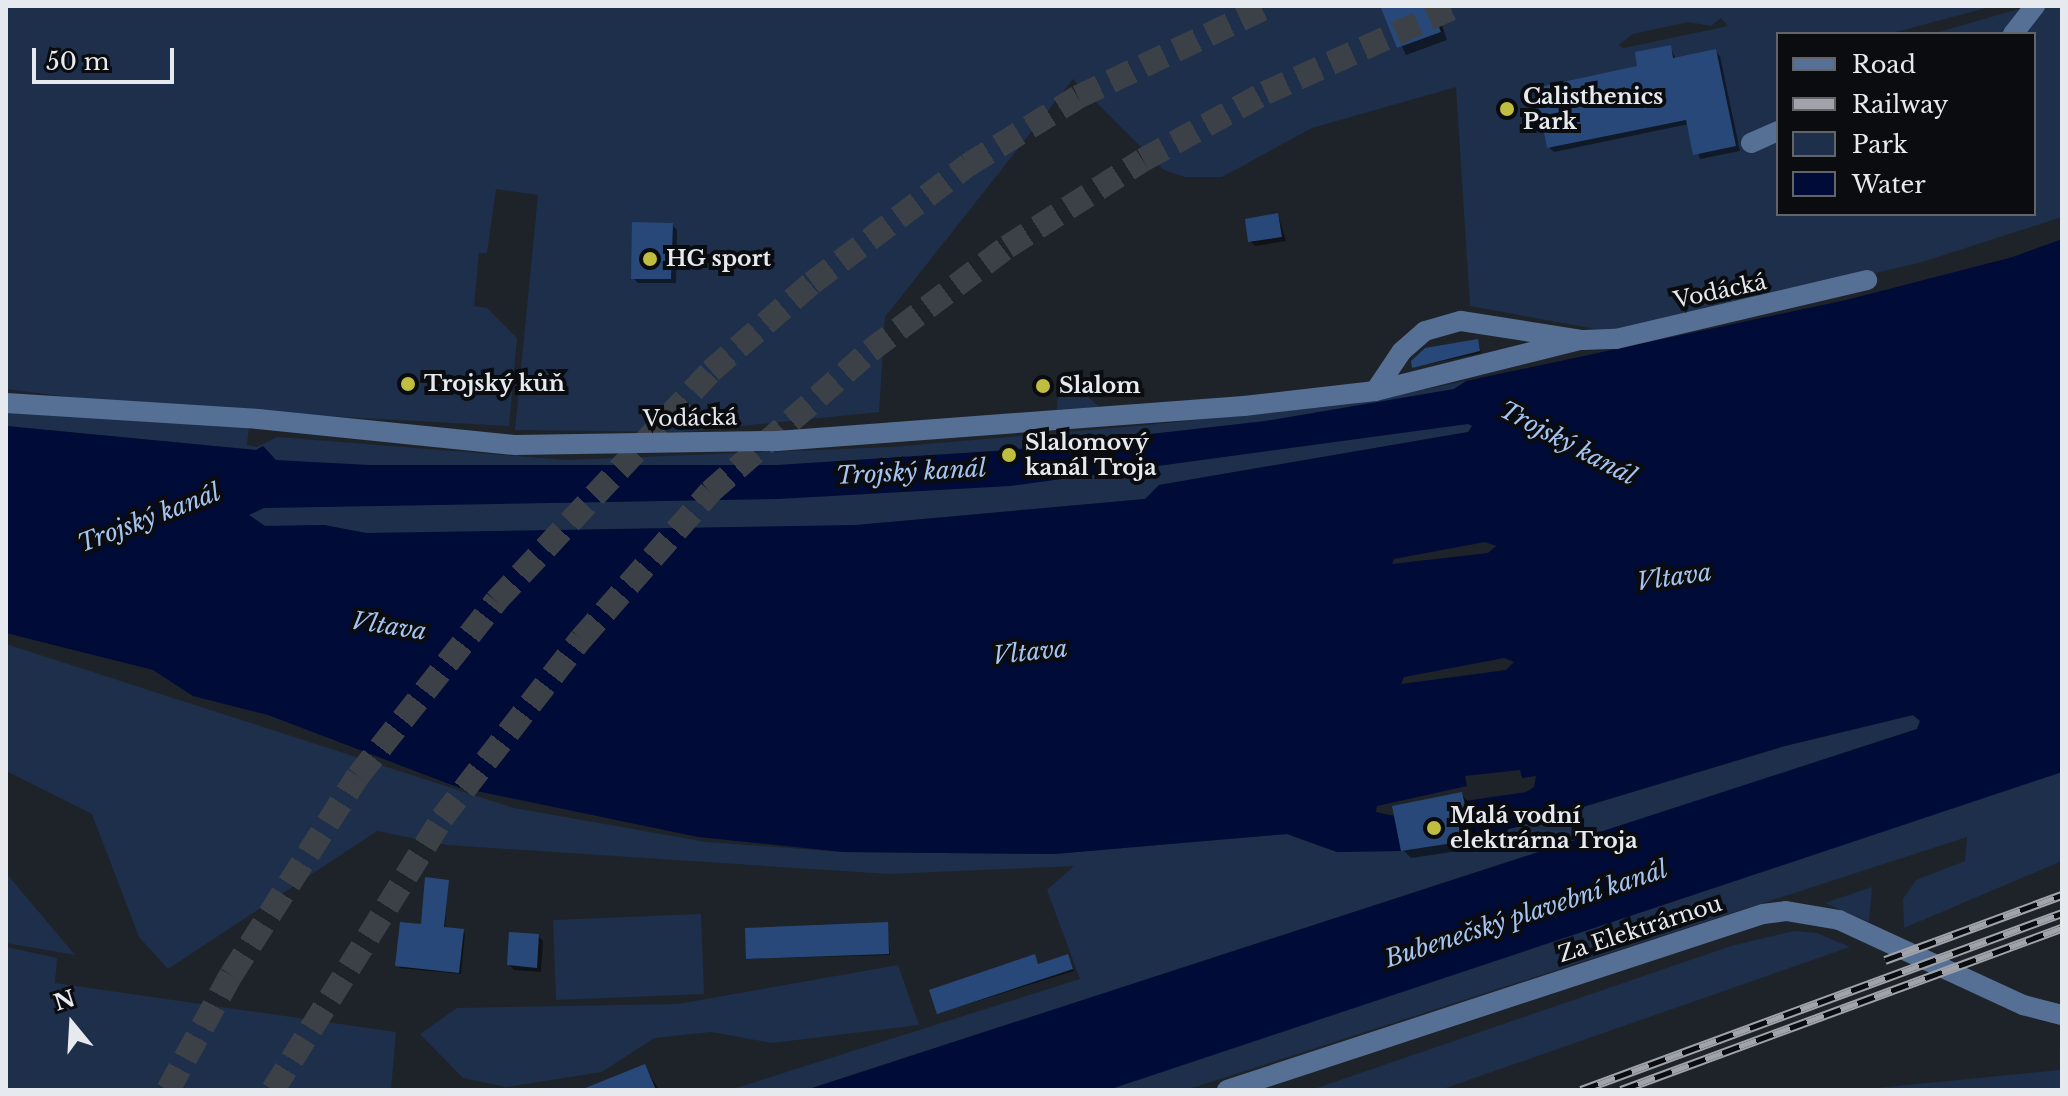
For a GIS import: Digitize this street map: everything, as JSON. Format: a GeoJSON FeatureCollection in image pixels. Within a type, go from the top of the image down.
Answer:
{"type":"FeatureCollection","features":[{"type":"Feature","properties":{"kind":"street"},"geometry":{"type":"LineString","coordinates":[[2015,32],[2035,6]]}},
{"type":"Feature","properties":{"kind":"street"},"geometry":{"type":"LineString","coordinates":[[1751,143],[1776,132]]}},
{"type":"Feature","properties":{"kind":"street","name":"Vodácká"},"geometry":{"type":"LineString","coordinates":[[1375,391],[1402,351],[1425,331],[1461,321],[1583,340],[1616,339],[1867,280]]}},
{"type":"Feature","properties":{"kind":"street","name":"Vodácká"},"geometry":{"type":"LineString","coordinates":[[6,403],[258,419],[516,445],[777,441],[1244,406],[1375,391],[1583,340]]}},
{"type":"Feature","properties":{"kind":"street","name":"Za Elektrárnou"},"geometry":{"type":"LineString","coordinates":[[1227,1090],[1763,914],[1786,911],[1839,920],[2023,1005],[2062,1015]]}},
{"type":"Feature","properties":{"kind":"green space"},"geometry":{"type":"Polygon","coordinates":[[[6,6],[1380,6],[1397,48],[1444,31],[1435,6],[1994,6],[1896,32],[1776,32],[1776,216],[2036,216],[2036,32],[1939,32],[2029,6],[2062,6],[2062,217],[1919,263],[1629,329],[1601,330],[1470,306],[1456,87],[1312,128],[1222,177],[1185,177],[1164,170],[1073,79],[885,317],[879,412],[682,432],[515,430],[538,195],[496,189],[487,253],[479,253],[474,306],[487,308],[517,338],[509,426],[140,406],[6,389],[6,6]],[[1721,18],[1711,26],[1688,22],[1633,34],[1618,45],[1624,48],[1728,26],[1721,18]]]}},
{"type":"Feature","properties":{"kind":"green space"},"geometry":{"type":"Polygon","coordinates":[[[1059,372],[1101,408],[1057,409],[1059,372]]]}},
{"type":"Feature","properties":{"kind":"green space","name":"Slalomový kanál Troja"},"geometry":{"type":"Polygon","coordinates":[[[1466,381],[1462,388],[1473,426],[1468,432],[1159,485],[1145,499],[856,525],[645,532],[366,533],[324,525],[265,526],[248,515],[256,450],[6,426],[6,404],[249,426],[247,445],[257,447],[277,437],[567,460],[891,447],[1137,426],[1354,404],[1466,381]]]}},
{"type":"Feature","properties":{"kind":"green space"},"geometry":{"type":"Polygon","coordinates":[[[6,644],[514,808],[706,842],[843,852],[1054,854],[1287,834],[1337,852],[1401,851],[1473,840],[1785,746],[1913,715],[1920,721],[1917,729],[806,1090],[730,1090],[1080,979],[1047,890],[1074,866],[889,874],[447,845],[377,831],[168,969],[139,937],[92,814],[6,771],[6,644]]]}},
{"type":"Feature","properties":{"kind":"green space"},"geometry":{"type":"Polygon","coordinates":[[[2062,772],[2062,861],[1904,928],[1903,899],[1916,880],[1965,861],[1967,837],[1186,1090],[1108,1090],[2062,772]]]}},
{"type":"Feature","properties":{"kind":"green space"},"geometry":{"type":"Polygon","coordinates":[[[6,873],[75,955],[6,943],[6,873]]]}},
{"type":"Feature","properties":{"kind":"green space"},"geometry":{"type":"Polygon","coordinates":[[[1872,887],[1869,922],[1825,903],[1872,887]]]}},
{"type":"Feature","properties":{"kind":"green space"},"geometry":{"type":"Polygon","coordinates":[[[701,914],[704,994],[556,1000],[553,920],[701,914]]]}},
{"type":"Feature","properties":{"kind":"green space"},"geometry":{"type":"Polygon","coordinates":[[[1794,931],[1817,933],[1850,947],[1440,1090],[1311,1090],[1731,946],[1794,931]]]}},
{"type":"Feature","properties":{"kind":"green space"},"geometry":{"type":"Polygon","coordinates":[[[6,947],[57,958],[55,983],[396,1032],[391,1090],[6,1090],[6,947]]]}},
{"type":"Feature","properties":{"kind":"green space"},"geometry":{"type":"Polygon","coordinates":[[[898,965],[919,1025],[772,1043],[711,1032],[654,1038],[602,1072],[506,1087],[463,1078],[420,1034],[457,1008],[678,1004],[898,965]]]}},
{"type":"Feature","properties":{"kind":"green space"},"geometry":{"type":"Polygon","coordinates":[[[2059,1044],[2062,1090],[1857,1090],[2060,1070],[2059,1044]]]}},
{"type":"Feature","properties":{"kind":"water"},"geometry":{"type":"Polygon","coordinates":[[[2062,239],[2062,772],[1108,1090],[806,1090],[1917,729],[1920,721],[1913,715],[1785,746],[1473,840],[1465,801],[1526,792],[1534,787],[1536,776],[1522,778],[1520,770],[1465,776],[1467,786],[1377,806],[1376,812],[1395,816],[1401,851],[1337,852],[1287,834],[1054,854],[843,852],[698,837],[457,787],[268,715],[193,696],[153,670],[6,633],[6,426],[256,450],[263,446],[276,460],[369,465],[777,465],[1009,450],[1265,421],[1454,389],[1466,381],[1846,300],[2013,257],[2062,239]],[[1468,424],[1010,486],[778,499],[264,508],[249,515],[265,526],[324,525],[366,533],[856,525],[1145,499],[1159,485],[1468,432],[1472,426],[1468,424]],[[1485,542],[1394,559],[1392,564],[1488,553],[1496,546],[1485,542]],[[1504,658],[1404,677],[1401,684],[1506,670],[1514,662],[1504,658]]]}},
{"type":"Feature","properties":{"kind":"building"},"geometry":{"type":"Polygon","coordinates":[[[1380,6],[1431,6],[1441,32],[1397,48],[1380,6]]]}},
{"type":"Feature","properties":{"kind":"building"},"geometry":{"type":"Polygon","coordinates":[[[1671,45],[1673,58],[1716,49],[1736,146],[1693,155],[1686,120],[1547,148],[1535,88],[1637,66],[1635,52],[1671,45]]]}},
{"type":"Feature","properties":{"kind":"building"},"geometry":{"type":"Polygon","coordinates":[[[1278,213],[1282,237],[1248,242],[1245,219],[1278,213]]]}},
{"type":"Feature","properties":{"kind":"building"},"geometry":{"type":"Polygon","coordinates":[[[632,222],[673,223],[671,279],[631,279],[632,222]]]}},
{"type":"Feature","properties":{"kind":"building"},"geometry":{"type":"Polygon","coordinates":[[[1478,339],[1480,351],[1412,368],[1411,361],[1425,348],[1478,339]]]}},
{"type":"Feature","properties":{"kind":"building","name":"Malá vodní elektrárna Troja"},"geometry":{"type":"Polygon","coordinates":[[[1462,792],[1473,840],[1401,851],[1392,806],[1462,792]]]}},
{"type":"Feature","properties":{"kind":"building"},"geometry":{"type":"Polygon","coordinates":[[[425,877],[449,880],[444,927],[464,929],[459,973],[395,966],[400,922],[421,924],[425,877]]]}},
{"type":"Feature","properties":{"kind":"building"},"geometry":{"type":"Polygon","coordinates":[[[888,922],[889,954],[746,959],[745,928],[888,922]]]}},
{"type":"Feature","properties":{"kind":"building"},"geometry":{"type":"Polygon","coordinates":[[[509,932],[539,934],[537,968],[507,965],[509,932]]]}},
{"type":"Feature","properties":{"kind":"building"},"geometry":{"type":"Polygon","coordinates":[[[1035,954],[1038,964],[1068,954],[1073,969],[937,1014],[929,990],[1035,954]]]}},
{"type":"Feature","properties":{"kind":"building"},"geometry":{"type":"Polygon","coordinates":[[[645,1064],[656,1090],[583,1090],[583,1089],[645,1064]]]}},
{"type":"Feature","properties":{"kind":"tunnel"},"geometry":{"type":"LineString","coordinates":[[168,1090],[231,975],[358,776],[496,601],[711,371],[812,283],[968,165],[1078,97],[1269,6]]}},
{"type":"Feature","properties":{"kind":"tunnel"},"geometry":{"type":"LineString","coordinates":[[273,1090],[442,818],[581,639],[710,492],[870,351],[1007,247],[1143,160],[1265,93],[1457,6]]}},
{"type":"Feature","properties":{"kind":"railway"},"geometry":{"type":"LineString","coordinates":[[1885,960],[2062,895]]}},
{"type":"Feature","properties":{"kind":"railway"},"geometry":{"type":"LineString","coordinates":[[1581,1090],[2062,913]]}},
{"type":"Feature","properties":{"kind":"railway"},"geometry":{"type":"LineString","coordinates":[[1621,1090],[2062,928]]}},
{"type":"Feature","properties":{"kind":"place","name":"Calisthenics Park"},"geometry":{"type":"Point","coordinates":[1507,109]}},
{"type":"Feature","properties":{"kind":"place","name":"HG sport"},"geometry":{"type":"Point","coordinates":[650,259]}},
{"type":"Feature","properties":{"kind":"place","name":"Trojský kůň"},"geometry":{"type":"Point","coordinates":[408,384]}},
{"type":"Feature","properties":{"kind":"place","name":"Slalom"},"geometry":{"type":"Point","coordinates":[1043,386]}},
{"type":"Feature","properties":{"kind":"place","name":"Slalomový kanál Troja"},"geometry":{"type":"Point","coordinates":[1009,455]}},
{"type":"Feature","properties":{"kind":"place","name":"Malá vodní elektrárna Troja"},"geometry":{"type":"Point","coordinates":[1434,828]}},
{"type":"Feature","properties":{"kind":"water label","name":"Trojský kanál"},"geometry":{"type":"Point","coordinates":[1568,443]}},
{"type":"Feature","properties":{"kind":"water label","name":"Trojský kanál"},"geometry":{"type":"Point","coordinates":[911,472]}},
{"type":"Feature","properties":{"kind":"water label","name":"Trojský kanál"},"geometry":{"type":"Point","coordinates":[149,518]}},
{"type":"Feature","properties":{"kind":"water label","name":"Vltava"},"geometry":{"type":"Point","coordinates":[1674,577]}},
{"type":"Feature","properties":{"kind":"water label","name":"Vltava"},"geometry":{"type":"Point","coordinates":[389,626]}},
{"type":"Feature","properties":{"kind":"water label","name":"Vltava"},"geometry":{"type":"Point","coordinates":[1030,652]}},
{"type":"Feature","properties":{"kind":"water label","name":"Bubenečský plavební kanál"},"geometry":{"type":"Point","coordinates":[1526,914]}}]}
